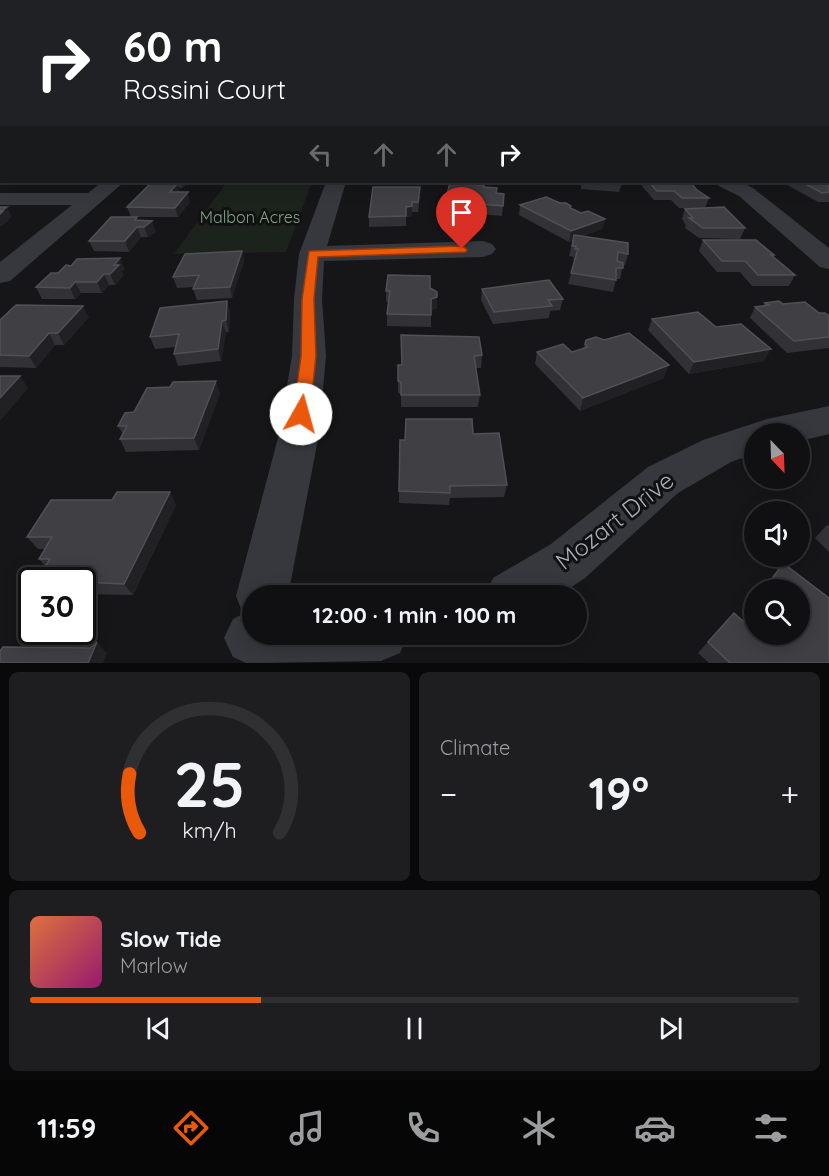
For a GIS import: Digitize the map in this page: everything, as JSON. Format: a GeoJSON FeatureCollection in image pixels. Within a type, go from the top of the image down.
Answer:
{"type":"FeatureCollection","features":[{"type":"Feature","properties":{"kind":"street"},"geometry":{"type":"LineString","coordinates":[[0,275],[113,183]]}},
{"type":"Feature","properties":{"kind":"street"},"geometry":{"type":"LineString","coordinates":[[264,585],[299,434],[309,356],[308,299],[312,254],[336,183]]}},
{"type":"Feature","properties":{"kind":"street"},"geometry":{"type":"LineString","coordinates":[[728,183],[746,192],[829,261]]}},
{"type":"Feature","properties":{"kind":"street"},"geometry":{"type":"LineString","coordinates":[[0,199],[92,199]]}},
{"type":"Feature","properties":{"kind":"street"},"geometry":{"type":"LineString","coordinates":[[312,254],[483,249]]}},
{"type":"Feature","properties":{"kind":"street"},"geometry":{"type":"LineString","coordinates":[[810,424],[829,420]]}},
{"type":"Feature","properties":{"kind":"street","name":"Mozart Drive"},"geometry":{"type":"LineString","coordinates":[[529,585],[568,561],[663,480],[717,451],[744,442]]}},
{"type":"Feature","properties":{"kind":"green space","name":"Malbon Acres"},"geometry":{"type":"Polygon","coordinates":[[[226,183],[312,183],[286,252],[174,254],[226,183]]]}},
{"type":"Feature","properties":{"kind":"building"},"geometry":{"type":"Polygon","coordinates":[[[450,183],[497,188],[496,193],[504,194],[503,206],[445,201],[450,183]]]}},
{"type":"Feature","properties":{"kind":"building"},"geometry":{"type":"Polygon","coordinates":[[[650,183],[691,183],[709,198],[682,198],[674,191],[657,191],[650,183]]]}},
{"type":"Feature","properties":{"kind":"building"},"geometry":{"type":"Polygon","coordinates":[[[804,183],[829,183],[829,192],[822,193],[804,183]]]}},
{"type":"Feature","properties":{"kind":"building"},"geometry":{"type":"Polygon","coordinates":[[[150,184],[177,184],[170,192],[188,192],[175,208],[127,207],[150,184]]]}},
{"type":"Feature","properties":{"kind":"building"},"geometry":{"type":"Polygon","coordinates":[[[373,187],[420,187],[418,202],[412,202],[412,206],[406,207],[406,216],[369,217],[373,187]]]}},
{"type":"Feature","properties":{"kind":"building"},"geometry":{"type":"Polygon","coordinates":[[[546,197],[566,203],[571,206],[570,208],[581,213],[588,211],[605,219],[571,231],[520,205],[546,197]]]}},
{"type":"Feature","properties":{"kind":"building"},"geometry":{"type":"Polygon","coordinates":[[[724,207],[745,228],[703,228],[689,218],[693,218],[685,209],[724,207]]]}},
{"type":"Feature","properties":{"kind":"building"},"geometry":{"type":"Polygon","coordinates":[[[111,217],[137,217],[135,220],[152,221],[144,227],[137,227],[125,241],[89,241],[111,217]]]}},
{"type":"Feature","properties":{"kind":"building"},"geometry":{"type":"Polygon","coordinates":[[[574,235],[628,243],[628,254],[618,252],[617,261],[623,263],[623,268],[616,268],[616,280],[571,273],[578,249],[572,246],[574,235]]]}},
{"type":"Feature","properties":{"kind":"building"},"geometry":{"type":"Polygon","coordinates":[[[703,240],[756,240],[795,275],[758,275],[745,261],[722,261],[703,240]]]}},
{"type":"Feature","properties":{"kind":"building"},"geometry":{"type":"Polygon","coordinates":[[[242,251],[230,287],[193,289],[199,275],[173,277],[185,254],[242,251]]]}},
{"type":"Feature","properties":{"kind":"building"},"geometry":{"type":"Polygon","coordinates":[[[120,258],[114,265],[119,265],[110,274],[104,274],[97,282],[75,282],[70,288],[36,287],[51,273],[58,273],[66,265],[71,266],[77,259],[120,258]]]}},
{"type":"Feature","properties":{"kind":"building"},"geometry":{"type":"Polygon","coordinates":[[[388,275],[430,276],[430,288],[437,292],[437,297],[431,299],[431,315],[387,314],[390,291],[386,291],[388,275]]]}},
{"type":"Feature","properties":{"kind":"building"},"geometry":{"type":"Polygon","coordinates":[[[549,280],[563,299],[548,300],[552,306],[494,312],[482,289],[549,280]]]}},
{"type":"Feature","properties":{"kind":"building"},"geometry":{"type":"Polygon","coordinates":[[[227,301],[226,320],[222,321],[218,349],[174,354],[179,334],[150,337],[160,308],[227,301]]]}},
{"type":"Feature","properties":{"kind":"building"},"geometry":{"type":"Polygon","coordinates":[[[779,301],[783,304],[805,302],[819,313],[825,313],[829,316],[829,337],[794,341],[755,307],[779,301]]]}},
{"type":"Feature","properties":{"kind":"building"},"geometry":{"type":"Polygon","coordinates":[[[16,305],[83,306],[58,333],[49,333],[29,356],[0,355],[0,320],[16,305]]]}},
{"type":"Feature","properties":{"kind":"building"},"geometry":{"type":"Polygon","coordinates":[[[698,312],[716,327],[741,324],[771,349],[694,362],[652,319],[698,312]]]}},
{"type":"Feature","properties":{"kind":"building"},"geometry":{"type":"Polygon","coordinates":[[[629,333],[669,365],[583,398],[537,352],[563,344],[572,352],[588,347],[585,344],[586,340],[596,337],[604,340],[629,333]]]}},
{"type":"Feature","properties":{"kind":"building"},"geometry":{"type":"Polygon","coordinates":[[[401,335],[479,337],[482,355],[474,356],[480,395],[401,395],[398,365],[402,365],[401,335]]]}},
{"type":"Feature","properties":{"kind":"building"},"geometry":{"type":"Polygon","coordinates":[[[0,376],[20,376],[0,398],[0,376]]]}},
{"type":"Feature","properties":{"kind":"building"},"geometry":{"type":"Polygon","coordinates":[[[216,381],[194,438],[120,439],[127,426],[118,426],[125,413],[134,412],[147,388],[170,387],[173,382],[216,381]]]}},
{"type":"Feature","properties":{"kind":"building"},"geometry":{"type":"Polygon","coordinates":[[[406,419],[472,419],[473,434],[499,433],[507,485],[450,486],[450,493],[399,491],[400,440],[405,440],[406,419]]]}},
{"type":"Feature","properties":{"kind":"building"},"geometry":{"type":"Polygon","coordinates":[[[117,492],[170,492],[124,584],[96,583],[96,567],[45,567],[50,559],[39,559],[52,537],[27,537],[51,500],[112,500],[117,492]]]}},
{"type":"Feature","properties":{"kind":"building"},"geometry":{"type":"Polygon","coordinates":[[[780,567],[788,567],[804,579],[772,579],[780,567]]]}},
{"type":"Feature","properties":{"kind":"building"},"geometry":{"type":"Polygon","coordinates":[[[810,584],[829,598],[829,663],[730,663],[708,642],[734,613],[743,621],[744,619],[744,645],[810,645],[810,584]]]}},
{"type":"Feature","properties":{"kind":"building"},"geometry":{"type":"Polygon","coordinates":[[[96,645],[88,663],[0,663],[0,651],[3,647],[90,648],[96,645]]]}},
{"type":"Feature","properties":{"kind":"route"},"geometry":{"type":"LineString","coordinates":[[301,414],[309,356],[308,299],[312,254],[462,249]]}}]}
